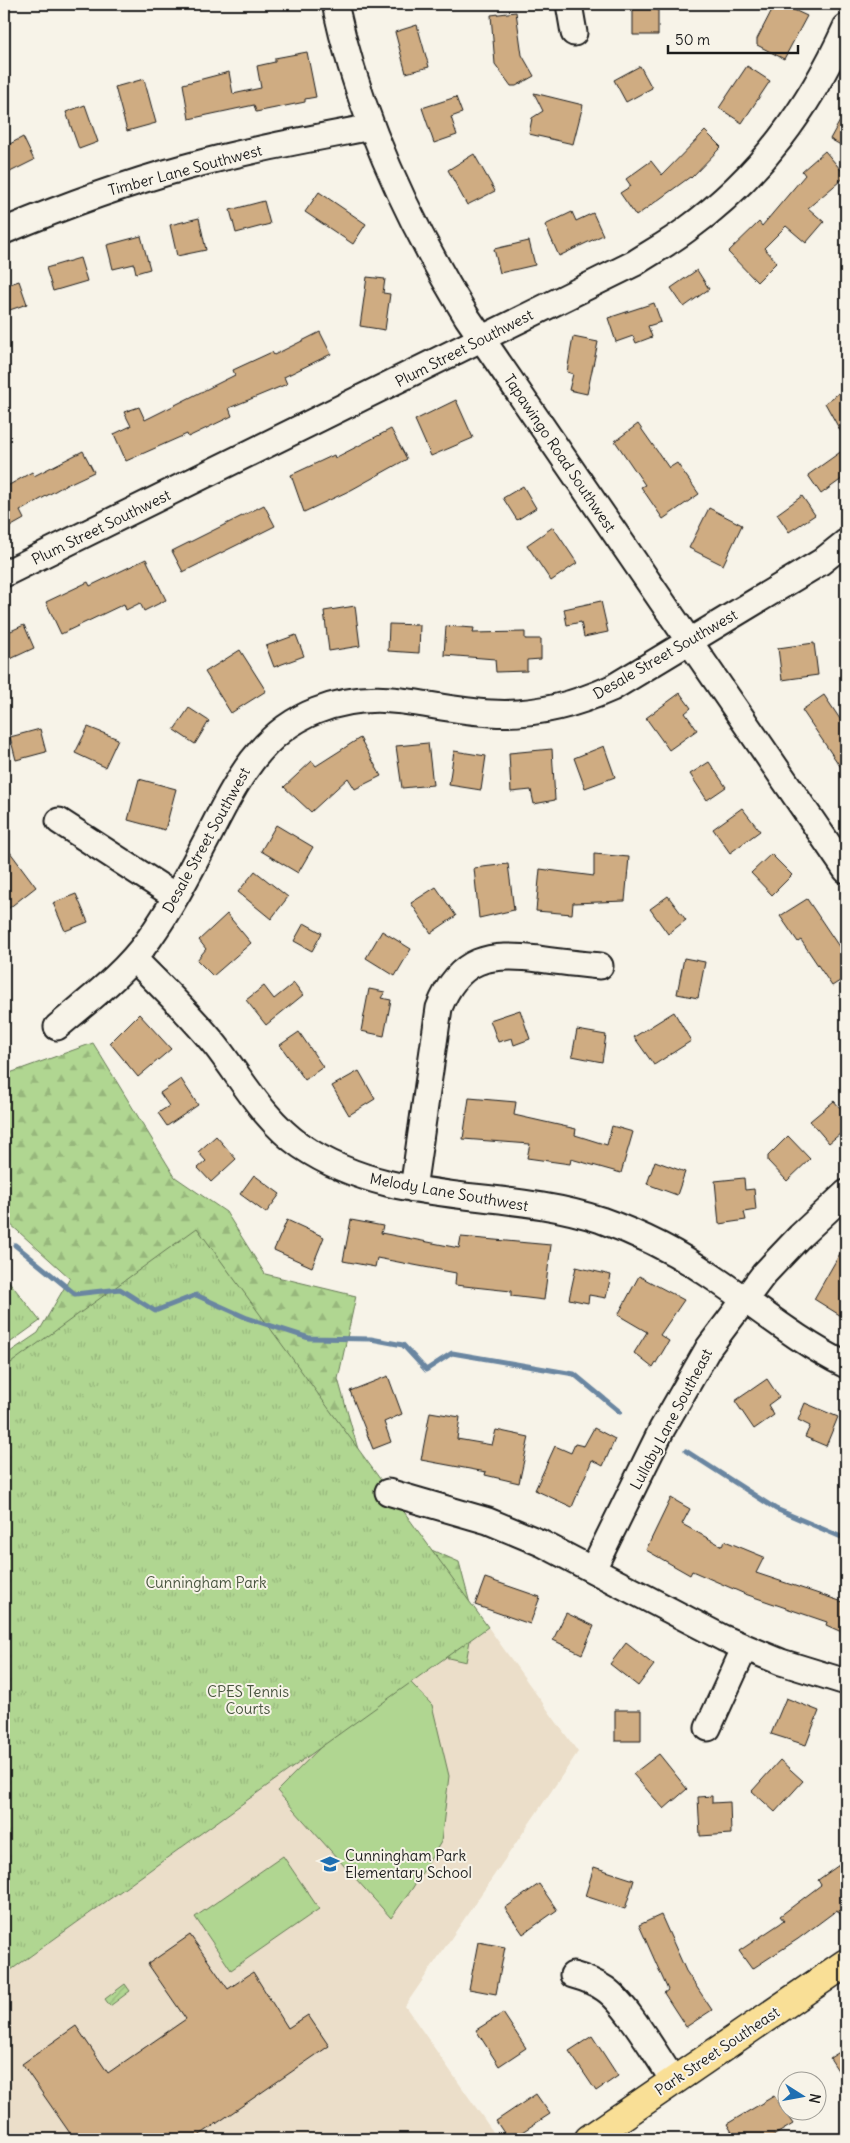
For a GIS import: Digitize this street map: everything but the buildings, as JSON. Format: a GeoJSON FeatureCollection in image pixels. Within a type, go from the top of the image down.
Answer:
{"type":"FeatureCollection","features":[{"type":"Feature","properties":{"kind":"main road","name":"Park Street Southeast"},"geometry":{"type":"LineString","coordinates":[[589,2139],[846,1963]]}},
{"type":"Feature","properties":{"kind":"street","name":"Tapawingo Road Southwest"},"geometry":{"type":"LineString","coordinates":[[335,4],[343,38],[372,127],[409,211],[439,271],[482,340],[846,870]]}},
{"type":"Feature","properties":{"kind":"street"},"geometry":{"type":"LineString","coordinates":[[569,4],[574,33]]}},
{"type":"Feature","properties":{"kind":"street","name":"Plum Street Southwest"},"geometry":{"type":"LineString","coordinates":[[4,574],[635,263],[685,231],[720,203],[751,173],[779,141],[807,103],[829,64],[846,27]]}},
{"type":"Feature","properties":{"kind":"street","name":"Timber Lane Southwest"},"geometry":{"type":"LineString","coordinates":[[4,231],[106,192],[187,167],[268,147],[372,127]]}},
{"type":"Feature","properties":{"kind":"street","name":"Desale Street Southwest"},"geometry":{"type":"LineString","coordinates":[[57,1027],[115,979],[134,959],[150,938],[176,896],[238,780],[251,761],[269,741],[290,724],[314,711],[338,703],[364,699],[391,698],[491,714],[523,713],[556,708],[586,699],[612,688],[822,562],[846,542]]}},
{"type":"Feature","properties":{"kind":"street"},"geometry":{"type":"LineString","coordinates":[[59,821],[176,896]]}},
{"type":"Feature","properties":{"kind":"street"},"geometry":{"type":"LineString","coordinates":[[413,1189],[439,1008],[446,992],[455,979],[467,968],[483,960],[500,956],[600,966]]}},
{"type":"Feature","properties":{"kind":"street","name":"Melody Lane Southwest"},"geometry":{"type":"LineString","coordinates":[[134,959],[177,1002],[216,1046],[255,1101],[271,1119],[300,1145],[328,1162],[359,1176],[390,1185],[562,1210],[599,1220],[638,1235],[676,1254],[712,1276],[794,1335],[846,1365]]}},
{"type":"Feature","properties":{"kind":"street","name":"Lullaby Lane Southeast"},"geometry":{"type":"LineString","coordinates":[[593,1569],[684,1388],[709,1347],[743,1300],[800,1236],[846,1193]]}},
{"type":"Feature","properties":{"kind":"street"},"geometry":{"type":"LineString","coordinates":[[388,1492],[488,1521],[541,1543],[744,1648],[781,1662],[846,1682]]}},
{"type":"Feature","properties":{"kind":"street"},"geometry":{"type":"LineString","coordinates":[[708,1728],[744,1648]]}},
{"type":"Feature","properties":{"kind":"street"},"geometry":{"type":"LineString","coordinates":[[573,1975],[587,1979],[605,1989],[618,2000],[674,2081]]}},
{"type":"Feature","properties":{"kind":"shaded area","name":"Cunningham Park Elementary School"},"geometry":{"type":"Polygon","coordinates":[[[488,1627],[578,1752],[405,2006],[498,2139],[4,2139],[4,1975],[488,1627]]]}},
{"type":"Feature","properties":{"kind":"green space","name":"Cunningham Park"},"geometry":{"type":"Polygon","coordinates":[[[93,1043],[175,1177],[226,1212],[265,1274],[356,1296],[338,1379],[365,1474],[365,1521],[459,1562],[474,1619],[466,1662],[268,1617],[4,1658],[4,1356],[38,1333],[70,1278],[9,1223],[4,1223],[4,1085],[7,1074],[93,1043]]]}},
{"type":"Feature","properties":{"kind":"green space","name":"Cunningham Park"},"geometry":{"type":"Polygon","coordinates":[[[197,1228],[488,1627],[4,1975],[4,1368],[197,1228]]]}},
{"type":"Feature","properties":{"kind":"green space"},"geometry":{"type":"Polygon","coordinates":[[[4,1275],[40,1321],[4,1347],[4,1275]]]}},
{"type":"Feature","properties":{"kind":"green space"},"geometry":{"type":"Polygon","coordinates":[[[398,1669],[432,1705],[449,1776],[441,1842],[412,1889],[391,1918],[277,1791],[398,1669]]]}},
{"type":"Feature","properties":{"kind":"green space"},"geometry":{"type":"Polygon","coordinates":[[[283,1856],[319,1909],[231,1970],[195,1917],[283,1856]]]}},
{"type":"Feature","properties":{"kind":"green space"},"geometry":{"type":"Polygon","coordinates":[[[125,1984],[130,1991],[110,2006],[105,1999],[125,1984]]]}},
{"type":"Feature","properties":{"kind":"waterway"},"geometry":{"type":"LineString","coordinates":[[15,1245],[75,1294],[120,1289],[155,1311],[196,1295],[247,1318],[309,1338],[371,1339],[403,1345],[426,1370],[452,1353],[574,1374],[620,1412]]}},
{"type":"Feature","properties":{"kind":"waterway"},"geometry":{"type":"LineString","coordinates":[[686,1451],[776,1509],[846,1539]]}},
{"type":"Feature","properties":{"kind":"place","name":"Cunningham Park Elementary School"},"geometry":{"type":"Point","coordinates":[330,1864]}},
{"type":"Feature","properties":{"kind":"park label","name":"CPES Tennis Courts"},"geometry":{"type":"Point","coordinates":[248,1700]}}]}
